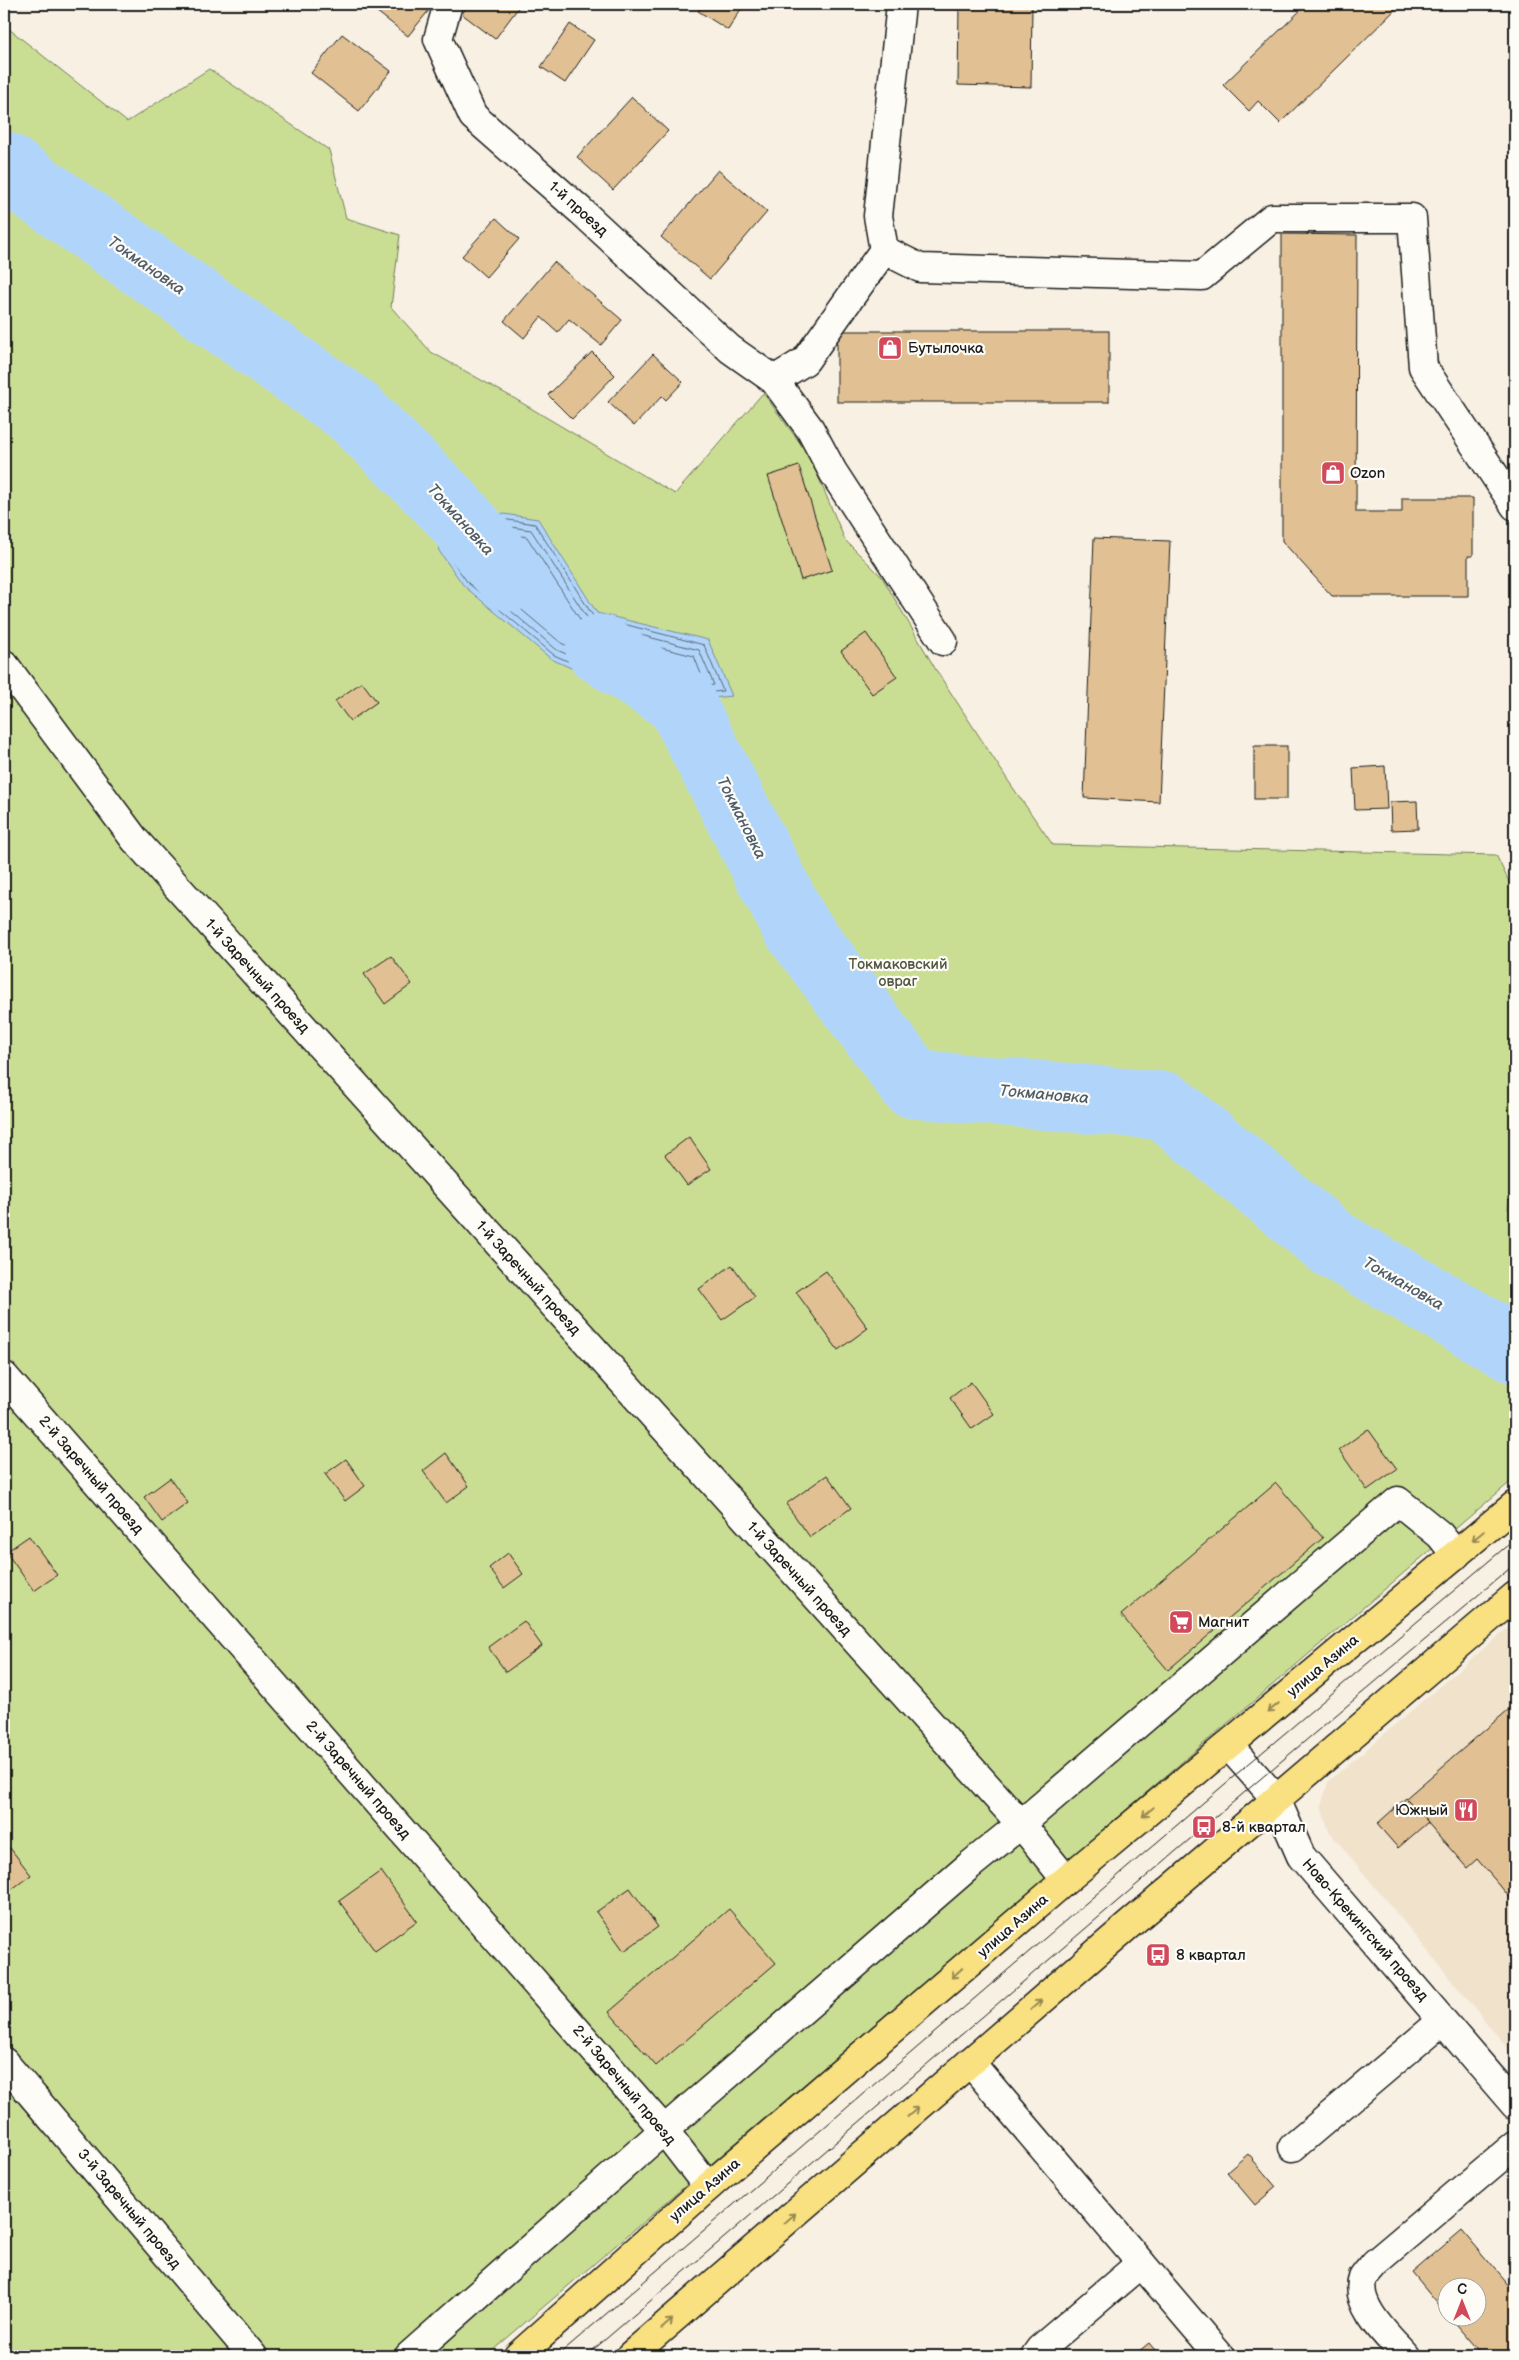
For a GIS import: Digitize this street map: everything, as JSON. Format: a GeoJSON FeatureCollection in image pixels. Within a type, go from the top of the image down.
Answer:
{"type":"FeatureCollection","features":[{"type":"Feature","properties":{"kind":"main road","name":"улица Азина"},"geometry":{"type":"LineString","coordinates":[[518,2356],[708,2187],[1066,1880],[1515,1505]]}},
{"type":"Feature","properties":{"kind":"main road"},"geometry":{"type":"LineString","coordinates":[[630,2356],[1276,1799],[1515,1596]]}},
{"type":"Feature","properties":{"kind":"street","name":"1-й проезд"},"geometry":{"type":"LineString","coordinates":[[448,4],[438,39],[473,116],[581,211],[730,349],[774,380],[810,429],[833,472],[943,641]]}},
{"type":"Feature","properties":{"kind":"street"},"geometry":{"type":"LineString","coordinates":[[774,380],[805,361],[884,250],[878,216],[901,4]]}},
{"type":"Feature","properties":{"kind":"street"},"geometry":{"type":"LineString","coordinates":[[884,250],[920,268],[1202,276],[1272,218],[1412,218],[1423,367],[1515,506]]}},
{"type":"Feature","properties":{"kind":"street","name":"1-й Заречный проезд"},"geometry":{"type":"LineString","coordinates":[[4,664],[135,840],[1021,1824],[1066,1880]]}},
{"type":"Feature","properties":{"kind":"street","name":"2-й Заречный проезд"},"geometry":{"type":"LineString","coordinates":[[4,1376],[664,2130],[708,2187]]}},
{"type":"Feature","properties":{"kind":"street"},"geometry":{"type":"LineString","coordinates":[[410,2356],[664,2130],[961,1872],[1021,1824],[1398,1501],[1440,1535],[1456,1555]]}},
{"type":"Feature","properties":{"kind":"street","name":"Ново-Крекингский проезд"},"geometry":{"type":"LineString","coordinates":[[1228,1745],[1276,1799],[1301,1856],[1515,2105]]}},
{"type":"Feature","properties":{"kind":"street"},"geometry":{"type":"LineString","coordinates":[[1293,2147],[1442,2021]]}},
{"type":"Feature","properties":{"kind":"street","name":"3-й Заречный проезд"},"geometry":{"type":"LineString","coordinates":[[4,2062],[253,2356]]}},
{"type":"Feature","properties":{"kind":"street"},"geometry":{"type":"LineString","coordinates":[[970,2062],[1220,2356]]}},
{"type":"Feature","properties":{"kind":"street"},"geometry":{"type":"LineString","coordinates":[[1406,2356],[1368,2312],[1362,2294],[1364,2278],[1375,2263],[1515,2145]]}},
{"type":"Feature","properties":{"kind":"street"},"geometry":{"type":"LineString","coordinates":[[1035,2356],[1040,2349],[1142,2263]]}},
{"type":"Feature","properties":{"kind":"shaded area"},"geometry":{"type":"Polygon","coordinates":[[[1515,1165],[1515,1214],[1508,1209],[1515,1165]]]}},
{"type":"Feature","properties":{"kind":"shaded area"},"geometry":{"type":"Polygon","coordinates":[[[1515,1622],[1515,2057],[1329,1831],[1321,1806],[1328,1782],[1515,1622]]]}},
{"type":"Feature","properties":{"kind":"green space","name":"Токмаковский овраг"},"geometry":{"type":"Polygon","coordinates":[[[4,25],[127,122],[209,69],[329,150],[346,218],[400,235],[391,307],[431,352],[517,400],[675,494],[763,393],[809,455],[845,540],[882,577],[936,670],[1009,782],[1053,845],[1496,855],[1515,894],[1515,1165],[1508,1209],[1515,1214],[1515,1478],[486,2356],[4,2356],[4,25]]]}},
{"type":"Feature","properties":{"kind":"water"},"geometry":{"type":"Polygon","coordinates":[[[449,506],[538,519],[597,613],[708,640],[732,696],[652,704],[551,659],[464,586],[439,551],[449,506]]]}},
{"type":"Feature","properties":{"kind":"building"},"geometry":{"type":"Polygon","coordinates":[[[367,4],[434,4],[408,36],[367,4]]]}},
{"type":"Feature","properties":{"kind":"building"},"geometry":{"type":"Polygon","coordinates":[[[469,4],[521,4],[495,39],[462,14],[469,4]]]}},
{"type":"Feature","properties":{"kind":"building"},"geometry":{"type":"Polygon","coordinates":[[[703,4],[744,4],[728,30],[698,11],[703,4]]]}},
{"type":"Feature","properties":{"kind":"building"},"geometry":{"type":"Polygon","coordinates":[[[959,4],[1032,4],[1031,87],[958,85],[959,4]]]}},
{"type":"Feature","properties":{"kind":"building"},"geometry":{"type":"Polygon","coordinates":[[[1307,4],[1401,4],[1280,123],[1258,101],[1249,111],[1223,85],[1307,4]]]}},
{"type":"Feature","properties":{"kind":"building"},"geometry":{"type":"Polygon","coordinates":[[[570,24],[594,40],[565,83],[541,67],[570,24]]]}},
{"type":"Feature","properties":{"kind":"building"},"geometry":{"type":"Polygon","coordinates":[[[342,34],[391,71],[359,111],[311,73],[342,34]]]}},
{"type":"Feature","properties":{"kind":"building"},"geometry":{"type":"Polygon","coordinates":[[[632,97],[668,131],[613,190],[577,157],[632,97]]]}},
{"type":"Feature","properties":{"kind":"building"},"geometry":{"type":"Polygon","coordinates":[[[718,170],[767,212],[710,279],[661,237],[718,170]]]}},
{"type":"Feature","properties":{"kind":"building"},"geometry":{"type":"Polygon","coordinates":[[[496,218],[519,239],[486,277],[462,256],[496,218]]]}},
{"type":"Feature","properties":{"kind":"building"},"geometry":{"type":"Polygon","coordinates":[[[1282,234],[1357,235],[1356,512],[1402,512],[1402,498],[1473,498],[1473,556],[1468,556],[1468,596],[1332,596],[1282,541],[1282,234]]]}},
{"type":"Feature","properties":{"kind":"building"},"geometry":{"type":"Polygon","coordinates":[[[554,262],[622,320],[601,345],[569,319],[558,332],[541,317],[524,338],[504,321],[554,262]]]}},
{"type":"Feature","properties":{"kind":"building"},"geometry":{"type":"Polygon","coordinates":[[[837,331],[1109,331],[1109,402],[837,402],[837,331]]]}},
{"type":"Feature","properties":{"kind":"building"},"geometry":{"type":"Polygon","coordinates":[[[592,352],[615,375],[572,419],[548,395],[592,352]]]}},
{"type":"Feature","properties":{"kind":"building"},"geometry":{"type":"Polygon","coordinates":[[[653,354],[683,382],[666,400],[662,396],[634,426],[608,402],[653,354]]]}},
{"type":"Feature","properties":{"kind":"building"},"geometry":{"type":"Polygon","coordinates":[[[799,466],[832,570],[801,580],[768,476],[799,466]]]}},
{"type":"Feature","properties":{"kind":"building"},"geometry":{"type":"Polygon","coordinates":[[[1094,538],[1170,541],[1159,802],[1084,798],[1094,538]]]}},
{"type":"Feature","properties":{"kind":"building"},"geometry":{"type":"Polygon","coordinates":[[[866,633],[897,677],[872,694],[841,651],[866,633]]]}},
{"type":"Feature","properties":{"kind":"building"},"geometry":{"type":"Polygon","coordinates":[[[362,682],[377,702],[350,721],[335,701],[362,682]]]}},
{"type":"Feature","properties":{"kind":"building"},"geometry":{"type":"Polygon","coordinates":[[[1254,746],[1287,746],[1287,799],[1254,799],[1254,746]]]}},
{"type":"Feature","properties":{"kind":"building"},"geometry":{"type":"Polygon","coordinates":[[[1385,766],[1387,809],[1355,810],[1353,768],[1385,766]]]}},
{"type":"Feature","properties":{"kind":"building"},"geometry":{"type":"Polygon","coordinates":[[[1417,801],[1418,829],[1391,830],[1390,802],[1417,801]]]}},
{"type":"Feature","properties":{"kind":"building"},"geometry":{"type":"Polygon","coordinates":[[[391,956],[412,984],[385,1004],[364,974],[391,956]]]}},
{"type":"Feature","properties":{"kind":"building"},"geometry":{"type":"Polygon","coordinates":[[[689,1137],[711,1169],[687,1185],[665,1155],[689,1137]]]}},
{"type":"Feature","properties":{"kind":"building"},"geometry":{"type":"Polygon","coordinates":[[[732,1265],[755,1297],[722,1320],[699,1289],[732,1265]]]}},
{"type":"Feature","properties":{"kind":"building"},"geometry":{"type":"Polygon","coordinates":[[[826,1271],[868,1328],[838,1350],[796,1292],[826,1271]]]}},
{"type":"Feature","properties":{"kind":"building"},"geometry":{"type":"Polygon","coordinates":[[[971,1382],[994,1414],[972,1429],[950,1398],[971,1382]]]}},
{"type":"Feature","properties":{"kind":"building"},"geometry":{"type":"Polygon","coordinates":[[[1368,1429],[1397,1469],[1367,1490],[1339,1450],[1368,1429]]]}},
{"type":"Feature","properties":{"kind":"building"},"geometry":{"type":"Polygon","coordinates":[[[446,1453],[469,1486],[446,1503],[423,1471],[446,1453]]]}},
{"type":"Feature","properties":{"kind":"building"},"geometry":{"type":"Polygon","coordinates":[[[346,1459],[365,1486],[345,1501],[325,1474],[346,1459]]]}},
{"type":"Feature","properties":{"kind":"building"},"geometry":{"type":"Polygon","coordinates":[[[827,1475],[851,1508],[810,1537],[786,1504],[827,1475]]]}},
{"type":"Feature","properties":{"kind":"building"},"geometry":{"type":"Polygon","coordinates":[[[170,1478],[188,1503],[162,1522],[144,1497],[170,1478]]]}},
{"type":"Feature","properties":{"kind":"building"},"geometry":{"type":"Polygon","coordinates":[[[1276,1483],[1323,1538],[1168,1670],[1121,1615],[1276,1483]]]}},
{"type":"Feature","properties":{"kind":"building"},"geometry":{"type":"Polygon","coordinates":[[[29,1536],[57,1575],[34,1591],[6,1552],[29,1536]]]}},
{"type":"Feature","properties":{"kind":"building"},"geometry":{"type":"Polygon","coordinates":[[[508,1553],[523,1574],[504,1588],[489,1568],[508,1553]]]}},
{"type":"Feature","properties":{"kind":"building"},"geometry":{"type":"Polygon","coordinates":[[[524,1621],[542,1646],[506,1672],[488,1647],[524,1621]]]}},
{"type":"Feature","properties":{"kind":"building","name":"Южный"},"geometry":{"type":"Polygon","coordinates":[[[1515,1704],[1515,1899],[1513,1901],[1477,1859],[1467,1868],[1406,1798],[1515,1704]]]}},
{"type":"Feature","properties":{"kind":"building"},"geometry":{"type":"Polygon","coordinates":[[[1406,1798],[1428,1822],[1398,1848],[1377,1824],[1406,1798]]]}},
{"type":"Feature","properties":{"kind":"building"},"geometry":{"type":"Polygon","coordinates":[[[10,1848],[31,1875],[4,1895],[4,1853],[10,1848]]]}},
{"type":"Feature","properties":{"kind":"building"},"geometry":{"type":"Polygon","coordinates":[[[381,1871],[417,1921],[375,1951],[339,1901],[381,1871]]]}},
{"type":"Feature","properties":{"kind":"building"},"geometry":{"type":"Polygon","coordinates":[[[630,1888],[658,1927],[624,1951],[596,1912],[630,1888]]]}},
{"type":"Feature","properties":{"kind":"building"},"geometry":{"type":"Polygon","coordinates":[[[729,1909],[776,1963],[656,2066],[609,2012],[729,1909]]]}},
{"type":"Feature","properties":{"kind":"building"},"geometry":{"type":"Polygon","coordinates":[[[1248,2154],[1276,2187],[1255,2205],[1227,2172],[1248,2154]]]}},
{"type":"Feature","properties":{"kind":"building"},"geometry":{"type":"Polygon","coordinates":[[[1462,2230],[1515,2293],[1515,2356],[1483,2356],[1459,2328],[1486,2328],[1486,2278],[1436,2278],[1436,2302],[1412,2273],[1462,2230]]]}},
{"type":"Feature","properties":{"kind":"building"},"geometry":{"type":"Polygon","coordinates":[[[1149,2343],[1160,2356],[1133,2356],[1149,2343]]]}},
{"type":"Feature","properties":{"kind":"waterway","name":"Токмановка"},"geometry":{"type":"LineString","coordinates":[[4,166],[352,410],[449,506],[511,577]]}},
{"type":"Feature","properties":{"kind":"waterway","name":"Токмановка"},"geometry":{"type":"LineString","coordinates":[[600,649],[680,701],[795,925],[913,1084],[1165,1106],[1333,1244],[1515,1349]]}},
{"type":"Feature","properties":{"kind":"tram line"},"geometry":{"type":"LineString","coordinates":[[557,2356],[1246,1766],[1515,1539]]}},
{"type":"Feature","properties":{"kind":"tram line"},"geometry":{"type":"LineString","coordinates":[[586,2356],[1259,1780],[1515,1564]]}},
{"type":"Feature","properties":{"kind":"place","name":"Бутылочка"},"geometry":{"type":"Point","coordinates":[890,348]}},
{"type":"Feature","properties":{"kind":"place","name":"Ozon"},"geometry":{"type":"Point","coordinates":[1333,473]}},
{"type":"Feature","properties":{"kind":"place","name":"Магнит"},"geometry":{"type":"Point","coordinates":[1181,1622]}},
{"type":"Feature","properties":{"kind":"place","name":"Южный"},"geometry":{"type":"Point","coordinates":[1466,1810]}},
{"type":"Feature","properties":{"kind":"place","name":"8-й квартал"},"geometry":{"type":"Point","coordinates":[1204,1827]}},
{"type":"Feature","properties":{"kind":"place","name":"8 квартал"},"geometry":{"type":"Point","coordinates":[1158,1955]}}]}
